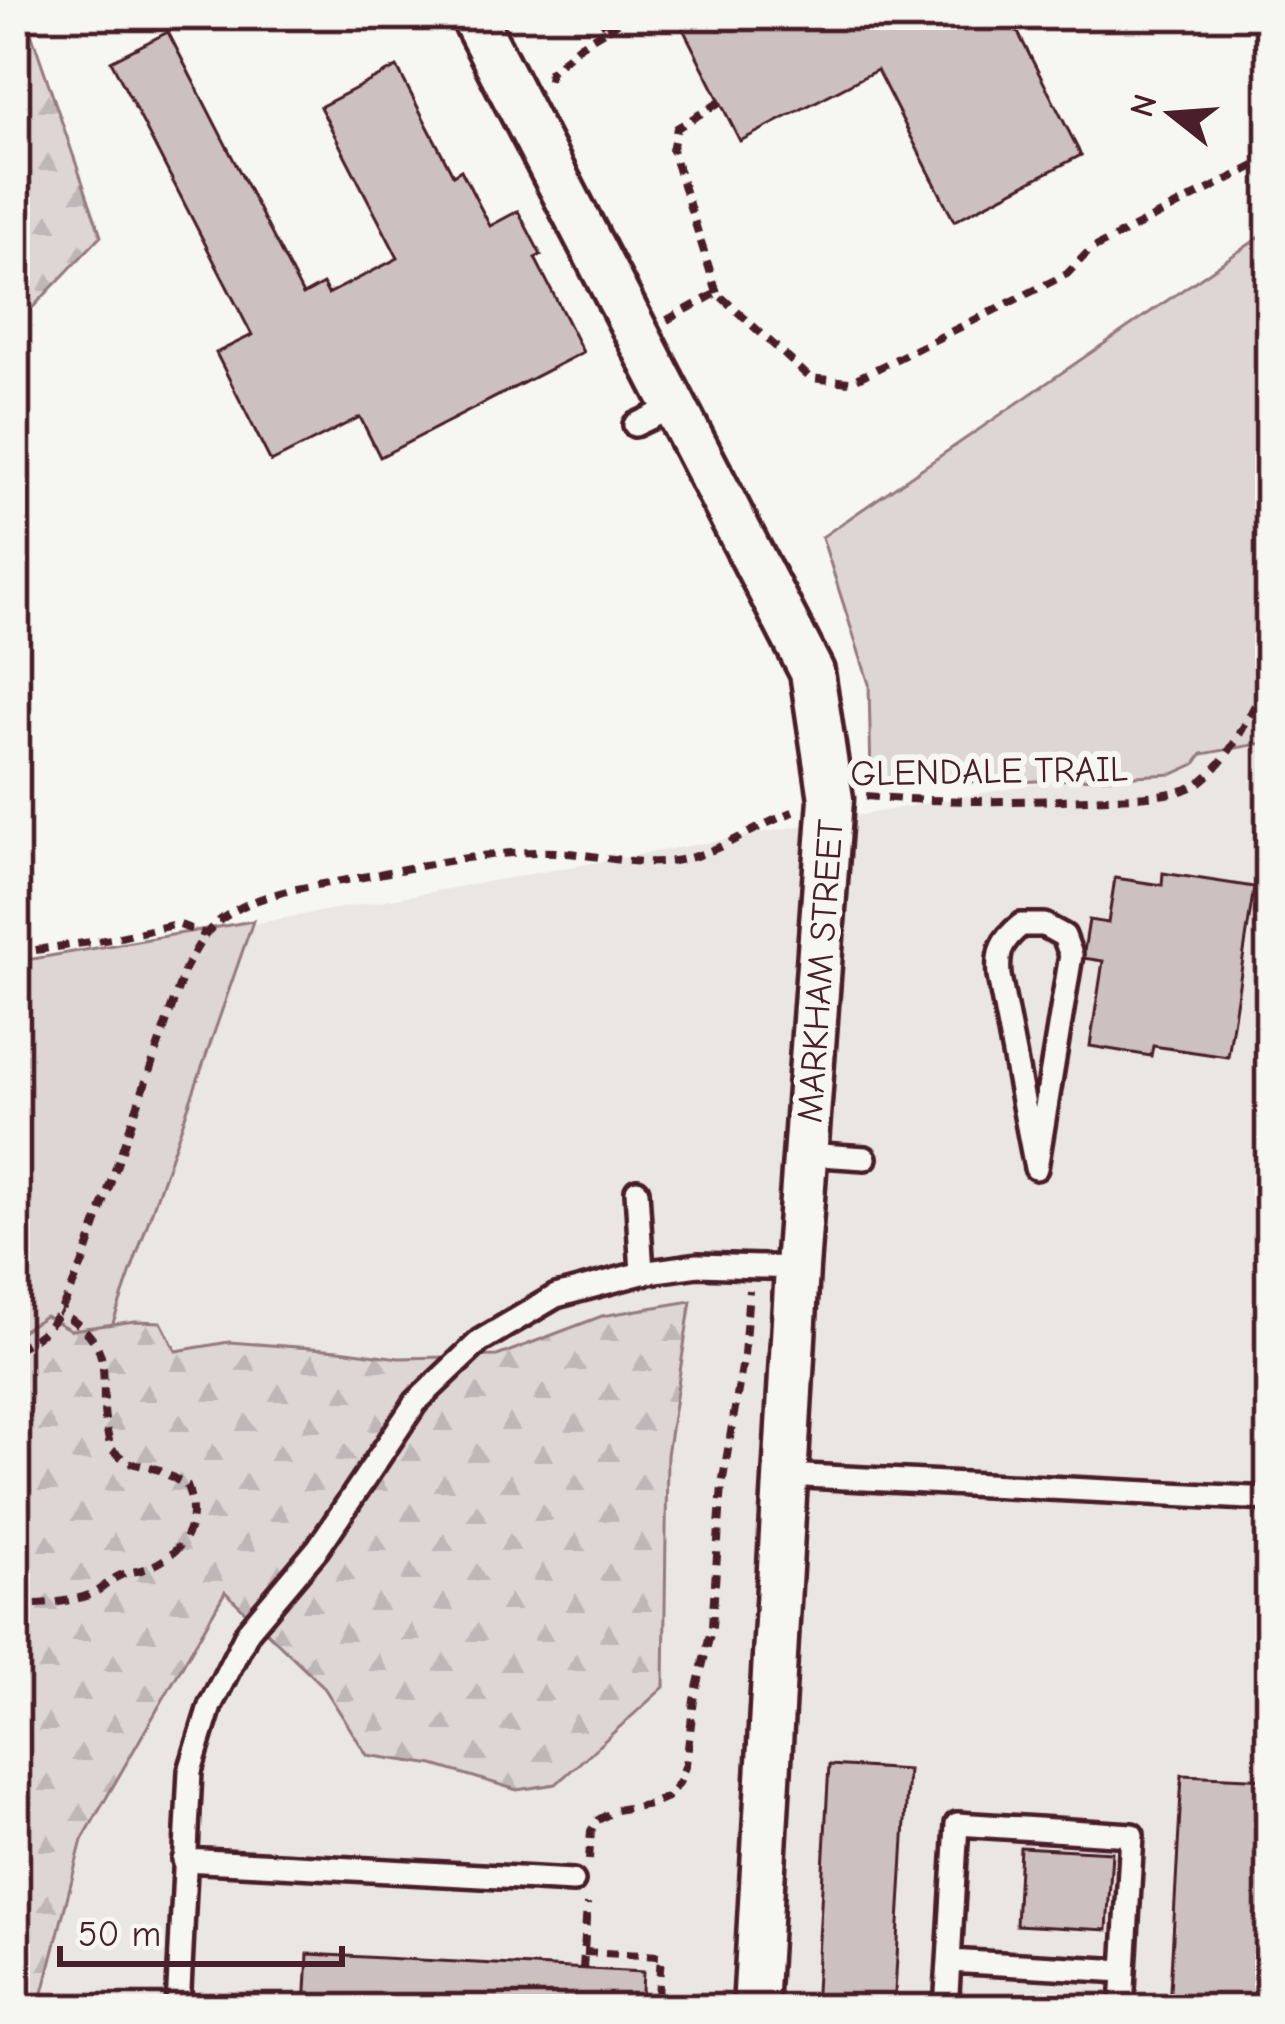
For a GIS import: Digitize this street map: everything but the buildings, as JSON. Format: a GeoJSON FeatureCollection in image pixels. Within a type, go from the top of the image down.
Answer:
{"type":"FeatureCollection","features":[{"type":"Feature","properties":{"kind":"street","name":"MARKHAM STREET"},"geometry":{"type":"LineString","coordinates":[[472,15],[812,672],[852,790],[796,1268],[755,2009]]}},
{"type":"Feature","properties":{"kind":"lane"},"geometry":{"type":"LineString","coordinates":[[634,425],[675,406]]}},
{"type":"Feature","properties":{"kind":"lane"},"geometry":{"type":"LineString","coordinates":[[1021,925],[1044,925],[1064,936],[1071,956],[1036,1168],[997,954],[1007,936],[1021,925]]}},
{"type":"Feature","properties":{"kind":"lane"},"geometry":{"type":"LineString","coordinates":[[806,1154],[865,1158]]}},
{"type":"Feature","properties":{"kind":"lane"},"geometry":{"type":"LineString","coordinates":[[637,1191],[642,1273]]}},
{"type":"Feature","properties":{"kind":"lane"},"geometry":{"type":"LineString","coordinates":[[178,2009],[190,1771],[210,1706],[248,1631],[318,1548],[416,1402],[480,1341],[556,1297],[642,1273],[698,1265],[796,1268]]}},
{"type":"Feature","properties":{"kind":"lane"},"geometry":{"type":"LineString","coordinates":[[785,1474],[1270,1498]]}},
{"type":"Feature","properties":{"kind":"lane"},"geometry":{"type":"LineString","coordinates":[[946,2009],[958,1824],[1132,1834],[1122,2009]]}},
{"type":"Feature","properties":{"kind":"lane"},"geometry":{"type":"LineString","coordinates":[[184,1860],[573,1881]]}},
{"type":"Feature","properties":{"kind":"lane"},"geometry":{"type":"LineString","coordinates":[[949,1961],[1124,1971]]}},
{"type":"Feature","properties":{"kind":"path"},"geometry":{"type":"LineString","coordinates":[[607,29],[632,15]]}},
{"type":"Feature","properties":{"kind":"path"},"geometry":{"type":"LineString","coordinates":[[720,102],[677,128],[672,150],[717,293],[810,378],[850,382],[1067,274],[1090,250],[1270,158]]}},
{"type":"Feature","properties":{"kind":"path"},"geometry":{"type":"LineString","coordinates":[[663,322],[717,293]]}},
{"type":"Feature","properties":{"kind":"path","name":"GLENDALE TRAIL"},"geometry":{"type":"LineString","coordinates":[[15,1349],[45,1333],[82,1265],[185,969],[205,934],[254,901],[477,857],[556,852],[615,860],[678,861],[852,790],[934,802],[1017,802],[1147,796],[1195,787],[1227,756],[1270,675]]}},
{"type":"Feature","properties":{"kind":"path"},"geometry":{"type":"LineString","coordinates":[[15,953],[177,924],[205,934]]}},
{"type":"Feature","properties":{"kind":"path"},"geometry":{"type":"LineString","coordinates":[[591,1831],[598,1820],[616,1810],[667,1797],[679,1784],[686,1764],[694,1700],[712,1626],[722,1485],[744,1355],[751,1264]]}},
{"type":"Feature","properties":{"kind":"path"},"geometry":{"type":"LineString","coordinates":[[15,1603],[34,1606],[91,1595],[117,1576],[148,1568],[175,1551],[190,1532],[193,1503],[187,1486],[160,1470],[128,1462],[111,1449],[104,1416],[105,1371],[96,1342],[59,1311]]}},
{"type":"Feature","properties":{"kind":"path"},"geometry":{"type":"LineString","coordinates":[[584,1952],[661,1956],[657,2009]]}},
{"type":"Feature","properties":{"kind":"shaded area"},"geometry":{"type":"Polygon","coordinates":[[[1270,742],[1270,2009],[15,2009],[15,1485],[246,925],[1270,742]]]}},
{"type":"Feature","properties":{"kind":"green space"},"geometry":{"type":"Polygon","coordinates":[[[15,15],[25,15],[101,236],[15,326],[15,15]]]}},
{"type":"Feature","properties":{"kind":"green space"},"geometry":{"type":"Polygon","coordinates":[[[1270,230],[1270,742],[1202,754],[1195,764],[1173,774],[999,783],[871,778],[869,684],[822,537],[1270,230]]]}},
{"type":"Feature","properties":{"kind":"green space"},"geometry":{"type":"Polygon","coordinates":[[[253,921],[99,1363],[15,1479],[15,962],[253,921]]]}},
{"type":"Feature","properties":{"kind":"green space"},"geometry":{"type":"Polygon","coordinates":[[[691,1301],[667,1455],[664,1687],[556,1784],[517,1790],[434,1765],[367,1755],[323,1686],[225,1592],[82,1840],[43,1993],[45,2009],[15,2009],[15,1335],[45,1316],[71,1330],[161,1322],[176,1351],[229,1342],[399,1358],[497,1356],[602,1316],[691,1301]]]}}]}
